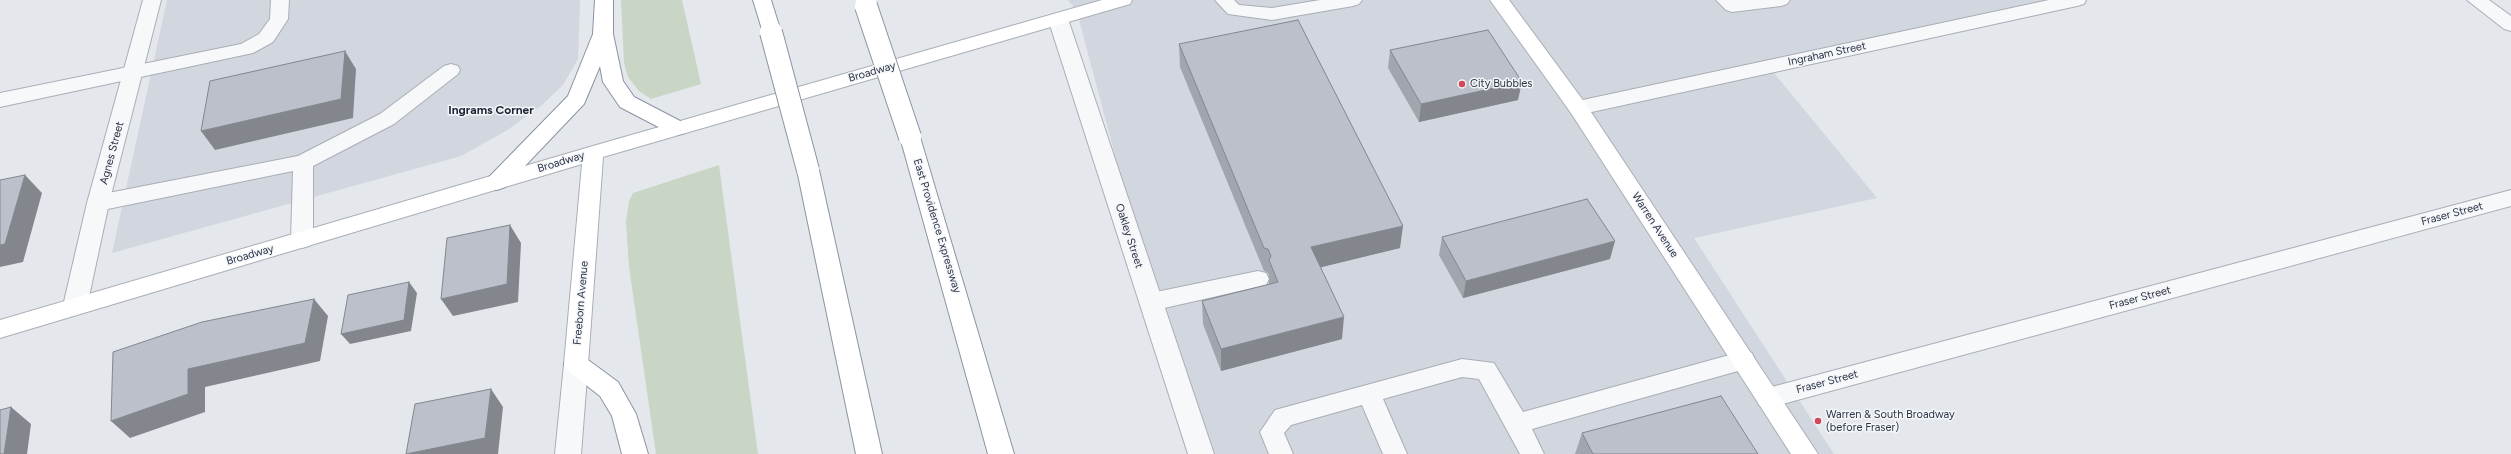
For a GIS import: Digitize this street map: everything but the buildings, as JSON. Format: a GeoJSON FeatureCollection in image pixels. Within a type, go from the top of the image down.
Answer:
{"type":"FeatureCollection","features":[{"type":"Feature","properties":{"kind":"main road"},"geometry":{"type":"LineString","coordinates":[[604,0],[603,34],[613,82],[627,102],[677,128]]}},
{"type":"Feature","properties":{"kind":"main road"},"geometry":{"type":"LineString","coordinates":[[762,0],[808,170],[869,454]]}},
{"type":"Feature","properties":{"kind":"main road","name":"Broadway"},"geometry":{"type":"LineString","coordinates":[[0,329],[594,152],[1123,0]]}},
{"type":"Feature","properties":{"kind":"main road","name":"Warren Avenue"},"geometry":{"type":"LineString","coordinates":[[1499,0],[1578,108],[1806,454]]}},
{"type":"Feature","properties":{"kind":"main road","name":"East Providence Expressway"},"geometry":{"type":"LineString","coordinates":[[865,3],[910,137],[1001,454]]}},
{"type":"Feature","properties":{"kind":"main road"},"geometry":{"type":"LineString","coordinates":[[497,182],[577,99],[603,34]]}},
{"type":"Feature","properties":{"kind":"main road","name":"Freeborn Avenue"},"geometry":{"type":"LineString","coordinates":[[576,364],[594,152]]}},
{"type":"Feature","properties":{"kind":"main road"},"geometry":{"type":"LineString","coordinates":[[576,364],[609,390],[624,414],[635,454]]}},
{"type":"Feature","properties":{"kind":"street","name":"Agnes Street"},"geometry":{"type":"LineString","coordinates":[[75,306],[98,203],[134,73],[152,0]]}},
{"type":"Feature","properties":{"kind":"street","name":"Ingraham Street"},"geometry":{"type":"LineString","coordinates":[[1578,108],[2077,0]]}},
{"type":"Feature","properties":{"kind":"street"},"geometry":{"type":"LineString","coordinates":[[2476,0],[2511,25]]}},
{"type":"Feature","properties":{"kind":"street","name":"Oakley Street"},"geometry":{"type":"LineString","coordinates":[[1058,19],[1201,454]]}},
{"type":"Feature","properties":{"kind":"street","name":"Fraser Street"},"geometry":{"type":"LineString","coordinates":[[1768,398],[2511,198]]}},
{"type":"Feature","properties":{"kind":"street","name":"Freeborn Avenue"},"geometry":{"type":"LineString","coordinates":[[568,454],[576,364]]}},
{"type":"Feature","properties":{"kind":"lane"},"geometry":{"type":"LineString","coordinates":[[0,100],[246,49],[266,38],[279,19],[280,0]]}},
{"type":"Feature","properties":{"kind":"lane"},"geometry":{"type":"LineString","coordinates":[[1224,0],[1234,10],[1272,14],[1353,0]]}},
{"type":"Feature","properties":{"kind":"lane"},"geometry":{"type":"LineString","coordinates":[[1726,0],[1732,6],[1780,0]]}},
{"type":"Feature","properties":{"kind":"lane"},"geometry":{"type":"LineString","coordinates":[[98,203],[303,162],[387,119],[451,70]]}},
{"type":"Feature","properties":{"kind":"lane"},"geometry":{"type":"LineString","coordinates":[[302,240],[303,162]]}},
{"type":"Feature","properties":{"kind":"lane"},"geometry":{"type":"LineString","coordinates":[[1151,302],[1258,279]]}},
{"type":"Feature","properties":{"kind":"lane"},"geometry":{"type":"LineString","coordinates":[[1516,423],[1744,360]]}},
{"type":"Feature","properties":{"kind":"lane"},"geometry":{"type":"LineString","coordinates":[[1281,454],[1272,432],[1283,417],[1462,368],[1486,370],[1532,454]]}},
{"type":"Feature","properties":{"kind":"lane"},"geometry":{"type":"LineString","coordinates":[[1369,394],[1395,454]]}},
{"type":"Feature","properties":{"kind":"shaded area"},"geometry":{"type":"Polygon","coordinates":[[[167,0],[580,0],[578,59],[563,85],[542,105],[506,131],[461,156],[112,253],[167,0]]]}},
{"type":"Feature","properties":{"kind":"shaded area"},"geometry":{"type":"Polygon","coordinates":[[[1068,0],[2086,0],[1765,62],[1877,198],[1694,238],[1834,454],[1210,454],[1120,174],[1077,12],[1068,0]]]}},
{"type":"Feature","properties":{"kind":"green space"},"geometry":{"type":"Polygon","coordinates":[[[621,0],[682,0],[701,84],[651,99],[639,91],[628,77],[624,63],[621,0]]]}},
{"type":"Feature","properties":{"kind":"green space"},"geometry":{"type":"Polygon","coordinates":[[[719,165],[758,454],[656,454],[629,267],[626,222],[629,201],[633,193],[719,165]]]}},
{"type":"Feature","properties":{"kind":"place","name":"City Bubbles"},"geometry":{"type":"Point","coordinates":[1462,84]}},
{"type":"Feature","properties":{"kind":"place","name":"Warren & South Broadway (before Fraser)"},"geometry":{"type":"Point","coordinates":[1818,421]}},
{"type":"Feature","properties":{"kind":"district","name":"Ingrams Corner"},"geometry":{"type":"Point","coordinates":[491,110]}}]}
